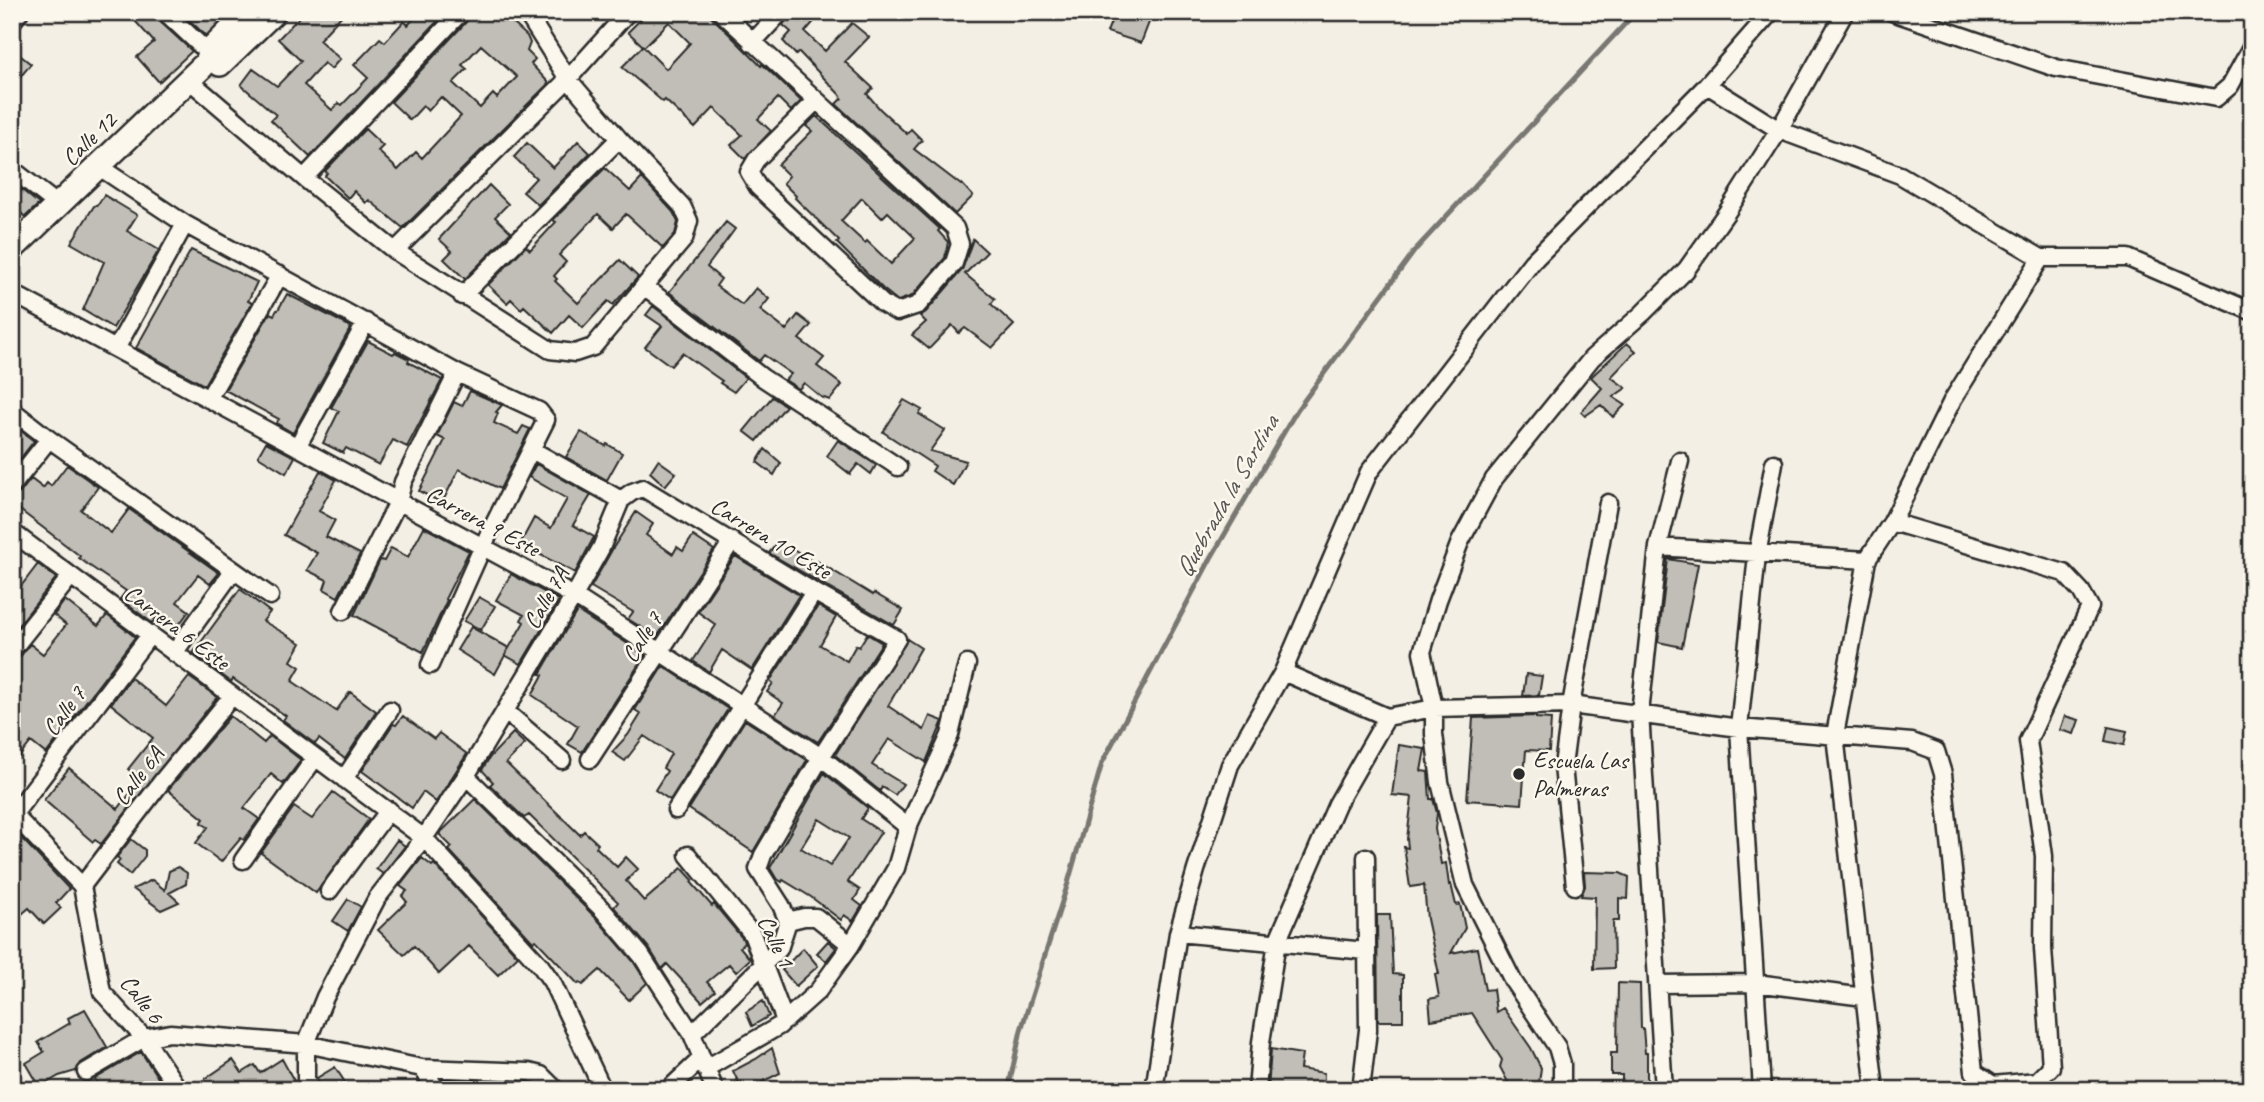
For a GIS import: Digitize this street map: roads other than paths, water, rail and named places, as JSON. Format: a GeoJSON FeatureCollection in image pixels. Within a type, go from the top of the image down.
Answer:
{"type":"FeatureCollection","features":[{"type":"Feature","properties":{"kind":"main road","name":"Calle 12"},"geometry":{"type":"LineString","coordinates":[[205,66],[249,12]]}},
{"type":"Feature","properties":{"kind":"main road","name":"Calle 12"},"geometry":{"type":"LineString","coordinates":[[12,249],[205,66],[274,12]]}},
{"type":"Feature","properties":{"kind":"street"},"geometry":{"type":"LineString","coordinates":[[12,22],[20,12]]}},
{"type":"Feature","properties":{"kind":"street"},"geometry":{"type":"LineString","coordinates":[[165,12],[205,66],[304,178],[395,251],[462,296],[550,351],[575,353],[593,347],[684,239],[689,221],[682,206],[619,139],[568,79],[526,12]]}},
{"type":"Feature","properties":{"kind":"street"},"geometry":{"type":"LineString","coordinates":[[304,178],[461,12]]}},
{"type":"Feature","properties":{"kind":"street"},"geometry":{"type":"LineString","coordinates":[[395,251],[568,79],[628,12]]}},
{"type":"Feature","properties":{"kind":"street"},"geometry":{"type":"LineString","coordinates":[[721,12],[955,228],[960,244],[954,262],[918,305],[897,312],[883,304],[758,187],[749,173],[756,160],[816,102]]}},
{"type":"Feature","properties":{"kind":"street"},"geometry":{"type":"LineString","coordinates":[[752,43],[781,12]]}},
{"type":"Feature","properties":{"kind":"street"},"geometry":{"type":"LineString","coordinates":[[1154,1090],[1178,933],[1195,870],[1230,765],[1283,672],[1369,472],[1532,262],[1707,85],[1771,12]]}},
{"type":"Feature","properties":{"kind":"street"},"geometry":{"type":"LineString","coordinates":[[1558,1090],[1562,1081],[1562,1064],[1557,1047],[1513,981],[1465,885],[1440,782],[1434,734],[1434,708],[1422,652],[1460,542],[1494,479],[1592,358],[1686,270],[1779,130],[1845,12]]}},
{"type":"Feature","properties":{"kind":"street"},"geometry":{"type":"LineString","coordinates":[[1892,12],[2056,68],[2216,98],[2230,86],[2252,46]]}},
{"type":"Feature","properties":{"kind":"street"},"geometry":{"type":"LineString","coordinates":[[1707,85],[1779,130],[1900,176],[2041,258],[2128,258],[2248,310]]}},
{"type":"Feature","properties":{"kind":"street"},"geometry":{"type":"LineString","coordinates":[[462,296],[619,139]]}},
{"type":"Feature","properties":{"kind":"street"},"geometry":{"type":"LineString","coordinates":[[98,166],[186,224],[457,373],[539,411],[546,419],[533,450],[483,546],[430,665]]}},
{"type":"Feature","properties":{"kind":"street"},"geometry":{"type":"LineString","coordinates":[[12,169],[58,205]]}},
{"type":"Feature","properties":{"kind":"street"},"geometry":{"type":"LineString","coordinates":[[117,349],[186,224]]}},
{"type":"Feature","properties":{"kind":"street"},"geometry":{"type":"LineString","coordinates":[[1875,1090],[1835,735],[1867,560],[1892,522],[1953,399],[2041,258]]}},
{"type":"Feature","properties":{"kind":"street"},"geometry":{"type":"LineString","coordinates":[[208,399],[280,275]]}},
{"type":"Feature","properties":{"kind":"street"},"geometry":{"type":"LineString","coordinates":[[644,286],[763,378],[898,467]]}},
{"type":"Feature","properties":{"kind":"street","name":"Carrera 9 Este"},"geometry":{"type":"LineString","coordinates":[[12,293],[574,596],[821,757],[908,827]]}},
{"type":"Feature","properties":{"kind":"street"},"geometry":{"type":"LineString","coordinates":[[297,447],[366,322]]}},
{"type":"Feature","properties":{"kind":"street"},"geometry":{"type":"LineString","coordinates":[[343,611],[398,502],[403,482],[457,373]]}},
{"type":"Feature","properties":{"kind":"street"},"geometry":{"type":"LineString","coordinates":[[12,410],[48,439],[270,596]]}},
{"type":"Feature","properties":{"kind":"street"},"geometry":{"type":"LineString","coordinates":[[12,486],[48,439]]}},
{"type":"Feature","properties":{"kind":"street"},"geometry":{"type":"LineString","coordinates":[[533,450],[621,500]]}},
{"type":"Feature","properties":{"kind":"street"},"geometry":{"type":"LineString","coordinates":[[1664,1090],[1640,713],[1658,547],[1680,461]]}},
{"type":"Feature","properties":{"kind":"street"},"geometry":{"type":"LineString","coordinates":[[1762,1090],[1739,728],[1757,555],[1774,463]]}},
{"type":"Feature","properties":{"kind":"street","name":"Carrera 10 Este"},"geometry":{"type":"LineString","coordinates":[[621,500],[643,488],[897,639],[821,757]]}},
{"type":"Feature","properties":{"kind":"street","name":"Calle 7A"},"geometry":{"type":"LineString","coordinates":[[306,1044],[325,997],[377,898],[424,838],[466,776],[601,548],[621,500]]}},
{"type":"Feature","properties":{"kind":"street"},"geometry":{"type":"LineString","coordinates":[[1575,886],[1563,766],[1571,705],[1608,503]]}},
{"type":"Feature","properties":{"kind":"street"},"geometry":{"type":"LineString","coordinates":[[1283,672],[1387,717],[1434,708],[1571,705],[1739,728],[1912,742],[1936,751],[1943,775],[1975,1072],[1993,1085],[2037,1082],[2051,1067],[2043,948],[2044,856],[2028,741],[2090,607],[2081,591],[2064,573],[1892,522]]}},
{"type":"Feature","properties":{"kind":"street","name":"Carrera 6 Este"},"geometry":{"type":"LineString","coordinates":[[12,532],[424,838],[546,973],[603,1090]]}},
{"type":"Feature","properties":{"kind":"street","name":"Calle 7"},"geometry":{"type":"LineString","coordinates":[[590,759],[732,541]]}},
{"type":"Feature","properties":{"kind":"street"},"geometry":{"type":"LineString","coordinates":[[1658,547],[1867,560]]}},
{"type":"Feature","properties":{"kind":"street"},"geometry":{"type":"LineString","coordinates":[[174,653],[233,571]]}},
{"type":"Feature","properties":{"kind":"street"},"geometry":{"type":"LineString","coordinates":[[12,650],[71,576]]}},
{"type":"Feature","properties":{"kind":"street"},"geometry":{"type":"LineString","coordinates":[[676,810],[814,592]]}},
{"type":"Feature","properties":{"kind":"street","name":"Calle 7"},"geometry":{"type":"LineString","coordinates":[[13,813],[150,635]]}},
{"type":"Feature","properties":{"kind":"street"},"geometry":{"type":"LineString","coordinates":[[668,1090],[703,1064],[785,1021],[818,991],[851,945],[896,868],[908,827],[950,735],[967,664]]}},
{"type":"Feature","properties":{"kind":"street","name":"Calle 6A"},"geometry":{"type":"LineString","coordinates":[[82,886],[163,780],[232,696]]}},
{"type":"Feature","properties":{"kind":"street"},"geometry":{"type":"LineString","coordinates":[[344,779],[390,710]]}},
{"type":"Feature","properties":{"kind":"street"},"geometry":{"type":"LineString","coordinates":[[504,714],[562,760]]}},
{"type":"Feature","properties":{"kind":"street"},"geometry":{"type":"LineString","coordinates":[[1257,1090],[1261,1042],[1277,942],[1337,804],[1387,717]]}},
{"type":"Feature","properties":{"kind":"street"},"geometry":{"type":"LineString","coordinates":[[692,1034],[779,949],[788,921],[758,869],[763,855],[821,757]]}},
{"type":"Feature","properties":{"kind":"street"},"geometry":{"type":"LineString","coordinates":[[243,860],[315,758]]}},
{"type":"Feature","properties":{"kind":"street"},"geometry":{"type":"LineString","coordinates":[[466,776],[602,909],[641,955],[692,1034],[715,1090]]}},
{"type":"Feature","properties":{"kind":"street"},"geometry":{"type":"LineString","coordinates":[[329,891],[389,810]]}},
{"type":"Feature","properties":{"kind":"street"},"geometry":{"type":"LineString","coordinates":[[13,813],[82,886]]}},
{"type":"Feature","properties":{"kind":"street","name":"Calle 1"},"geometry":{"type":"LineString","coordinates":[[688,855],[752,934],[785,1021]]}},
{"type":"Feature","properties":{"kind":"street"},"geometry":{"type":"LineString","coordinates":[[1361,1090],[1367,1030],[1366,857]]}},
{"type":"Feature","properties":{"kind":"street","name":"Calle 6"},"geometry":{"type":"LineString","coordinates":[[82,886],[102,992],[144,1038],[180,1090]]}},
{"type":"Feature","properties":{"kind":"street"},"geometry":{"type":"LineString","coordinates":[[788,921],[816,917],[851,945]]}},
{"type":"Feature","properties":{"kind":"street"},"geometry":{"type":"LineString","coordinates":[[1178,933],[1367,951]]}},
{"type":"Feature","properties":{"kind":"street"},"geometry":{"type":"LineString","coordinates":[[1657,985],[1756,983],[1864,998]]}},
{"type":"Feature","properties":{"kind":"street"},"geometry":{"type":"LineString","coordinates":[[86,1072],[144,1038],[170,1033],[306,1044],[422,1068],[529,1072],[541,1076],[556,1090]]}},
{"type":"Feature","properties":{"kind":"street"},"geometry":{"type":"LineString","coordinates":[[306,1044],[306,1079],[311,1090]]}},
{"type":"Feature","properties":{"kind":"street"},"geometry":{"type":"LineString","coordinates":[[422,1068],[437,1090]]}},
{"type":"Feature","properties":{"kind":"waterway","name":"Quebrada la Sardina"},"geometry":{"type":"LineString","coordinates":[[1008,1090],[1021,1030],[1068,883],[1102,763],[1211,558],[1297,410],[1416,249],[1636,12]]}},
{"type":"Feature","properties":{"kind":"place","name":"Escuela Las Palmeras"},"geometry":{"type":"Point","coordinates":[1519,774]}}]}
